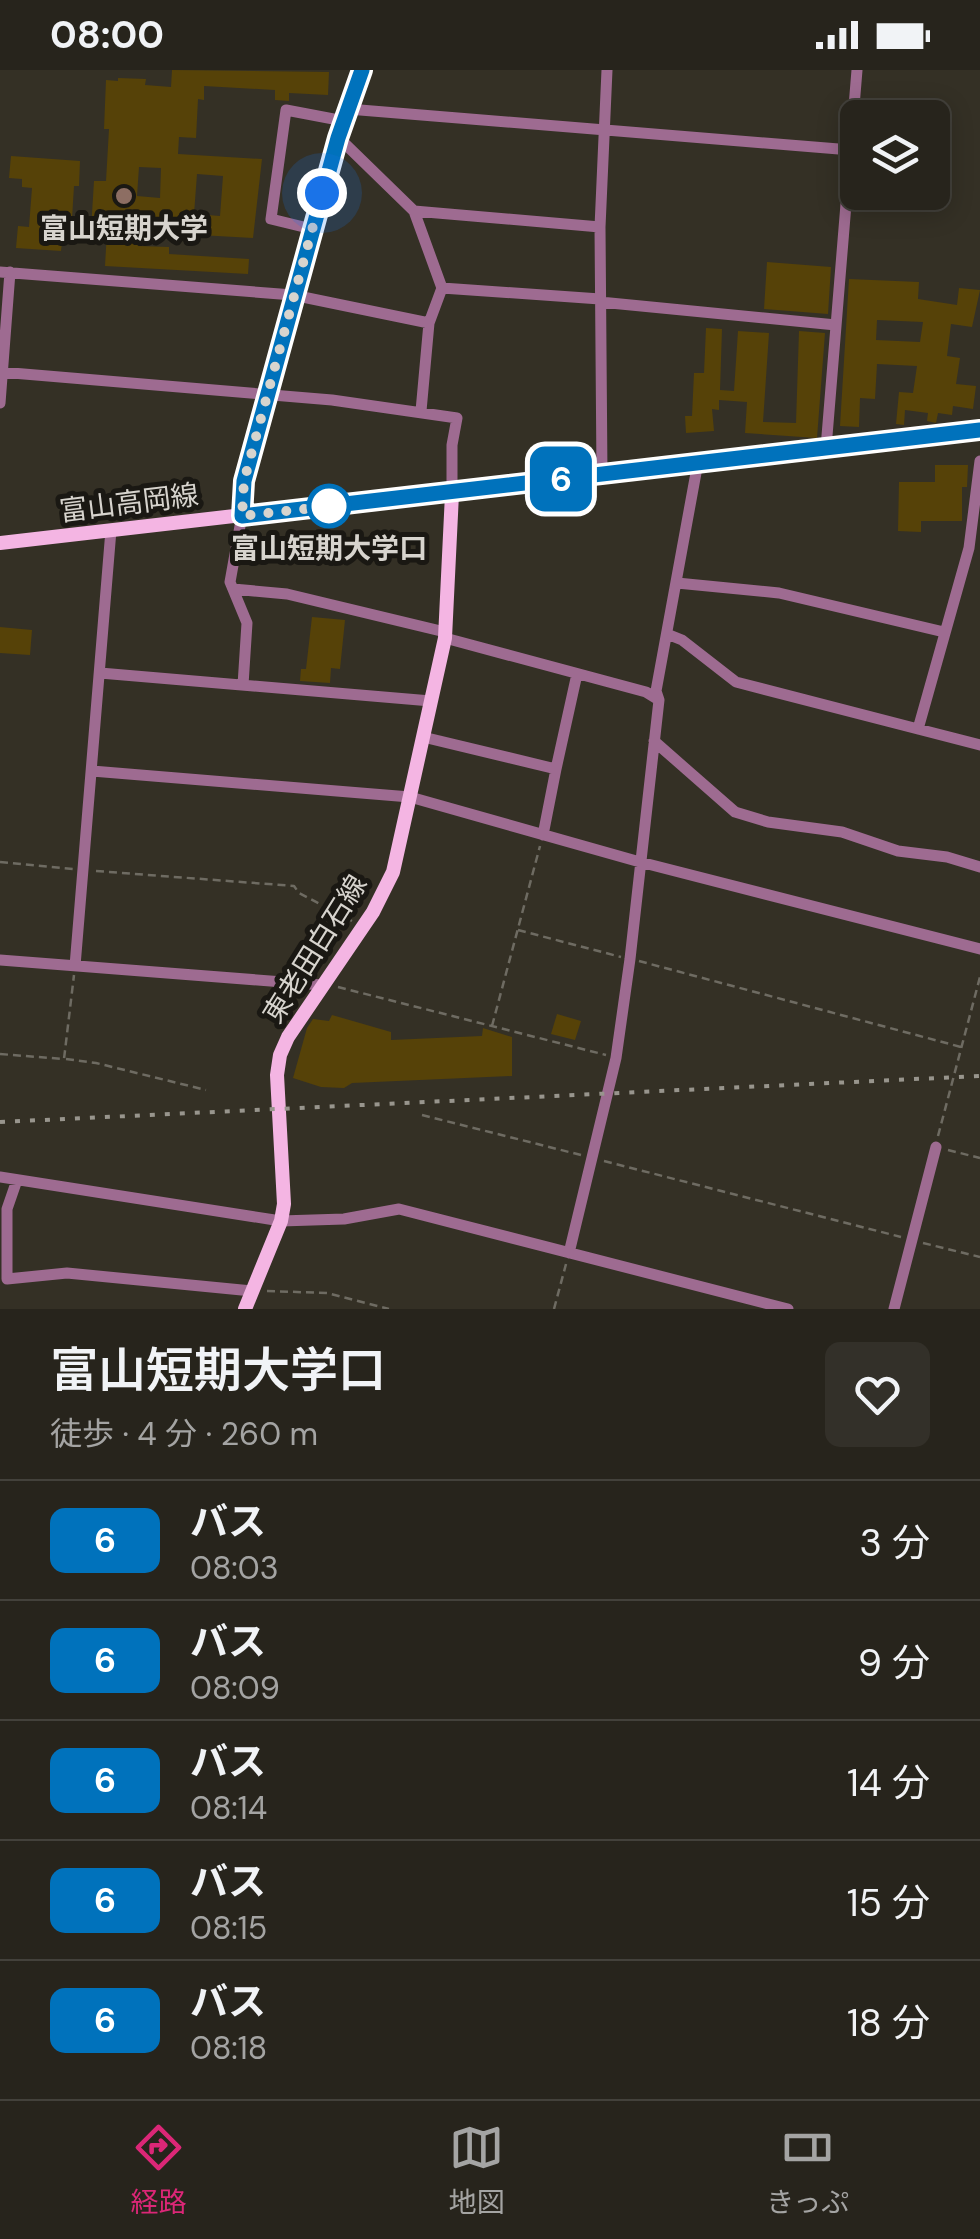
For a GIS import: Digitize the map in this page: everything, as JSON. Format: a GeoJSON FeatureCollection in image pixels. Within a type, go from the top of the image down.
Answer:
{"type":"FeatureCollection","features":[{"type":"Feature","properties":{"kind":"main road"},"geometry":{"type":"LineString","coordinates":[[242,516],[244,481],[294,294],[338,138],[362,70]]}},
{"type":"Feature","properties":{"kind":"main road","name":"富山高岡線"},"geometry":{"type":"LineString","coordinates":[[0,543],[452,494],[980,430]]}},
{"type":"Feature","properties":{"kind":"main road","name":"東老田白石線"},"geometry":{"type":"LineString","coordinates":[[245,1309],[281,1221],[284,1204],[277,1075],[280,1055],[393,872],[445,635],[452,494]]}},
{"type":"Feature","properties":{"kind":"street"},"geometry":{"type":"LineString","coordinates":[[602,474],[600,226],[607,70]]}},
{"type":"Feature","properties":{"kind":"street"},"geometry":{"type":"LineString","coordinates":[[854,100],[857,70]]}},
{"type":"Feature","properties":{"kind":"street"},"geometry":{"type":"LineString","coordinates":[[312,229],[271,219],[286,110],[840,149]]}},
{"type":"Feature","properties":{"kind":"street"},"geometry":{"type":"LineString","coordinates":[[338,138],[414,211],[442,288],[429,323],[421,411]]}},
{"type":"Feature","properties":{"kind":"street"},"geometry":{"type":"LineString","coordinates":[[826,448],[845,210]]}},
{"type":"Feature","properties":{"kind":"street"},"geometry":{"type":"LineString","coordinates":[[414,211],[600,226]]}},
{"type":"Feature","properties":{"kind":"street"},"geometry":{"type":"LineString","coordinates":[[0,403],[5,272],[294,294],[429,323]]}},
{"type":"Feature","properties":{"kind":"street"},"geometry":{"type":"LineString","coordinates":[[442,288],[836,325]]}},
{"type":"Feature","properties":{"kind":"street"},"geometry":{"type":"LineString","coordinates":[[1,372],[270,394],[457,418],[452,445],[452,494]]}},
{"type":"Feature","properties":{"kind":"street"},"geometry":{"type":"LineString","coordinates":[[918,729],[972,532],[980,460]]}},
{"type":"Feature","properties":{"kind":"street"},"geometry":{"type":"LineString","coordinates":[[569,1253],[616,1058],[659,700],[656,691],[698,462]]}},
{"type":"Feature","properties":{"kind":"street"},"geometry":{"type":"LineString","coordinates":[[242,516],[230,582],[247,623],[244,685]]}},
{"type":"Feature","properties":{"kind":"street"},"geometry":{"type":"LineString","coordinates":[[74,966],[112,530]]}},
{"type":"Feature","properties":{"kind":"street"},"geometry":{"type":"LineString","coordinates":[[964,558],[980,561]]}},
{"type":"Feature","properties":{"kind":"street"},"geometry":{"type":"LineString","coordinates":[[677,583],[793,596],[944,632]]}},
{"type":"Feature","properties":{"kind":"street"},"geometry":{"type":"LineString","coordinates":[[233,589],[287,594],[445,635],[646,692],[659,700]]}},
{"type":"Feature","properties":{"kind":"street"},"geometry":{"type":"LineString","coordinates":[[667,634],[682,640],[736,682],[980,745]]}},
{"type":"Feature","properties":{"kind":"street"},"geometry":{"type":"LineString","coordinates":[[100,673],[431,702]]}},
{"type":"Feature","properties":{"kind":"street"},"geometry":{"type":"LineString","coordinates":[[543,835],[577,674]]}},
{"type":"Feature","properties":{"kind":"street"},"geometry":{"type":"LineString","coordinates":[[423,737],[556,769]]}},
{"type":"Feature","properties":{"kind":"street"},"geometry":{"type":"LineString","coordinates":[[654,741],[734,812],[768,822],[842,832],[898,851],[948,857],[980,867]]}},
{"type":"Feature","properties":{"kind":"street"},"geometry":{"type":"LineString","coordinates":[[92,771],[410,797],[640,862],[980,949]]}},
{"type":"Feature","properties":{"kind":"street"},"geometry":{"type":"LineString","coordinates":[[0,960],[322,985]]}},
{"type":"Feature","properties":{"kind":"street"},"geometry":{"type":"LineString","coordinates":[[894,1309],[936,1147]]}},
{"type":"Feature","properties":{"kind":"street"},"geometry":{"type":"LineString","coordinates":[[0,1177],[281,1221],[344,1219],[399,1209],[788,1309]]}},
{"type":"Feature","properties":{"kind":"street"},"geometry":{"type":"LineString","coordinates":[[17,1180],[7,1209],[8,1279],[66,1274],[252,1291]]}},
{"type":"Feature","properties":{"kind":"path"},"geometry":{"type":"LineString","coordinates":[[492,1026],[543,835]]}},
{"type":"Feature","properties":{"kind":"path"},"geometry":{"type":"LineString","coordinates":[[0,862],[294,886],[300,894],[363,926]]}},
{"type":"Feature","properties":{"kind":"path"},"geometry":{"type":"LineString","coordinates":[[518,930],[961,1047]]}},
{"type":"Feature","properties":{"kind":"path"},"geometry":{"type":"LineString","coordinates":[[64,1059],[74,966]]}},
{"type":"Feature","properties":{"kind":"path"},"geometry":{"type":"LineString","coordinates":[[980,977],[936,1147],[980,1158]]}},
{"type":"Feature","properties":{"kind":"path"},"geometry":{"type":"LineString","coordinates":[[322,985],[616,1058]]}},
{"type":"Feature","properties":{"kind":"path"},"geometry":{"type":"LineString","coordinates":[[0,1054],[96,1062],[206,1090]]}},
{"type":"Feature","properties":{"kind":"path"},"geometry":{"type":"LineString","coordinates":[[422,1115],[980,1258]]}},
{"type":"Feature","properties":{"kind":"path"},"geometry":{"type":"LineString","coordinates":[[554,1309],[569,1253]]}},
{"type":"Feature","properties":{"kind":"path"},"geometry":{"type":"LineString","coordinates":[[252,1291],[327,1293],[389,1309]]}},
{"type":"Feature","properties":{"kind":"building"},"geometry":{"type":"Polygon","coordinates":[[[172,70],[329,72],[328,95],[289,93],[289,101],[275,100],[275,90],[204,86],[204,100],[198,99],[196,138],[179,137],[178,154],[262,159],[253,238],[138,229],[138,246],[169,247],[169,254],[249,259],[248,274],[105,266],[107,231],[91,230],[94,181],[106,181],[106,80],[146,79],[145,85],[171,87],[172,70]],[[139,167],[137,196],[160,198],[161,168],[139,167]],[[197,174],[194,214],[220,216],[223,176],[197,174]]]}},
{"type":"Feature","properties":{"kind":"building"},"geometry":{"type":"Polygon","coordinates":[[[11,156],[80,161],[71,235],[63,234],[61,251],[16,248],[18,226],[29,227],[32,188],[22,187],[22,179],[9,178],[11,156]]]}},
{"type":"Feature","properties":{"kind":"building"},"geometry":{"type":"Polygon","coordinates":[[[767,262],[831,267],[828,314],[764,309],[767,262]]]}},
{"type":"Feature","properties":{"kind":"building"},"geometry":{"type":"Polygon","coordinates":[[[849,279],[919,282],[918,299],[957,305],[959,288],[980,290],[972,327],[951,324],[947,356],[960,358],[956,384],[976,386],[973,409],[953,406],[952,415],[938,413],[936,423],[927,421],[928,413],[905,410],[904,425],[896,424],[899,392],[913,393],[917,366],[877,364],[875,399],[860,398],[859,427],[840,426],[849,279]],[[877,320],[876,340],[920,342],[923,322],[877,320]]]}},
{"type":"Feature","properties":{"kind":"building"},"geometry":{"type":"Polygon","coordinates":[[[706,328],[722,329],[720,390],[734,391],[738,331],[769,333],[763,422],[796,423],[799,331],[825,333],[817,438],[745,433],[747,402],[719,400],[719,410],[712,409],[714,431],[686,433],[685,416],[692,416],[694,373],[704,373],[706,328]]]}},
{"type":"Feature","properties":{"kind":"building"},"geometry":{"type":"Polygon","coordinates":[[[935,465],[968,465],[967,487],[962,487],[962,521],[921,521],[921,532],[898,531],[899,482],[935,482],[935,465]]]}},
{"type":"Feature","properties":{"kind":"building"},"geometry":{"type":"Polygon","coordinates":[[[312,617],[345,620],[340,669],[331,668],[330,683],[300,681],[301,669],[306,669],[312,617]]]}},
{"type":"Feature","properties":{"kind":"building"},"geometry":{"type":"Polygon","coordinates":[[[0,627],[32,630],[30,655],[0,653],[0,627]]]}},
{"type":"Feature","properties":{"kind":"building"},"geometry":{"type":"Polygon","coordinates":[[[557,1014],[581,1021],[575,1040],[551,1034],[557,1014]]]}},
{"type":"Feature","properties":{"kind":"building"},"geometry":{"type":"Polygon","coordinates":[[[332,1015],[391,1032],[391,1040],[482,1036],[483,1028],[512,1037],[512,1076],[352,1083],[344,1088],[321,1087],[293,1078],[307,1028],[313,1019],[329,1021],[332,1015]]]}},
{"type":"Feature","properties":{"kind":"railway"},"geometry":{"type":"LineString","coordinates":[[0,1122],[980,1076]]}},
{"type":"Feature","properties":{"kind":"bus line","name":"6"},"geometry":{"type":"LineString","coordinates":[[362,70],[338,138],[294,294],[244,481],[242,516],[980,430]]}},
{"type":"Feature","properties":{"kind":"place","name":"富山短期大学"},"geometry":{"type":"Point","coordinates":[124,196]}},
{"type":"Feature","properties":{"kind":"place","name":"富山短期大学口"},"geometry":{"type":"Point","coordinates":[329,506]}},
{"type":"Feature","properties":{"kind":"route"},"geometry":{"type":"LineString","coordinates":[[322,193],[244,481],[242,516],[329,506]]}}]}
